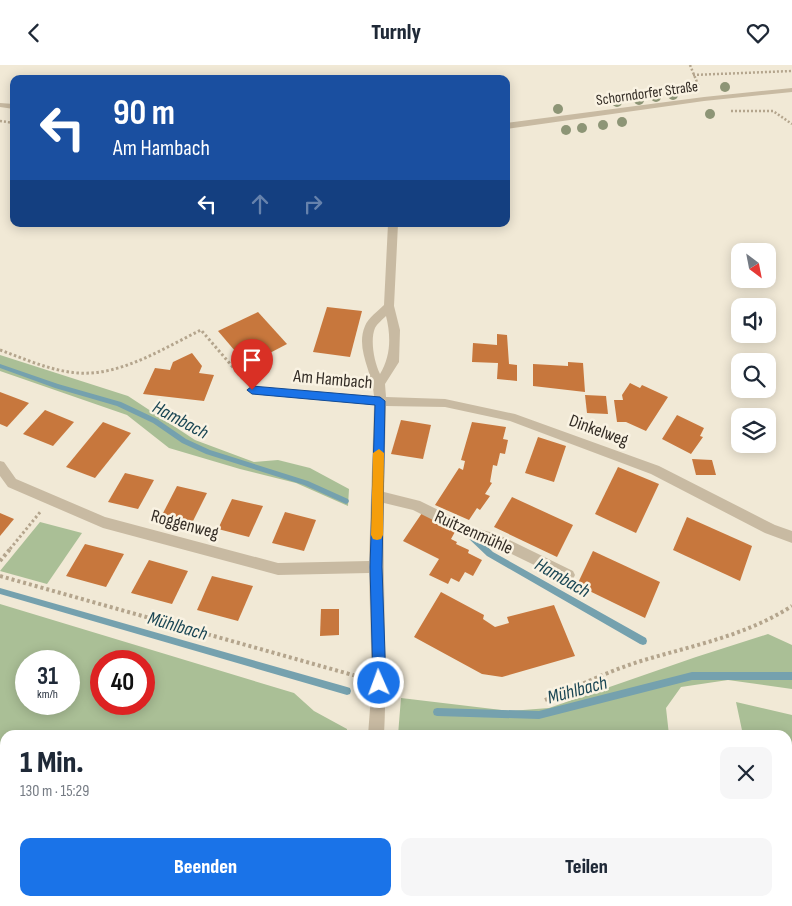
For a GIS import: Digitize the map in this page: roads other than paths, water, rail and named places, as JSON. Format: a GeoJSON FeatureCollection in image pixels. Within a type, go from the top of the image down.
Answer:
{"type":"FeatureCollection","features":[{"type":"Feature","properties":{"kind":"street","name":"Schorndorfer Straße"},"geometry":{"type":"LineString","coordinates":[[510,125],[704,99],[792,90]]}},
{"type":"Feature","properties":{"kind":"street"},"geometry":{"type":"LineString","coordinates":[[378,384],[393,362],[395,330],[389,306],[393,227]]}},
{"type":"Feature","properties":{"kind":"street"},"geometry":{"type":"LineString","coordinates":[[376,730],[379,683],[376,567],[380,401],[378,384],[371,367],[368,340],[370,326],[389,306]]}},
{"type":"Feature","properties":{"kind":"street","name":"Am Hambach"},"geometry":{"type":"LineString","coordinates":[[252,390],[380,401]]}},
{"type":"Feature","properties":{"kind":"street","name":"Dinkelweg"},"geometry":{"type":"LineString","coordinates":[[380,401],[445,403],[511,417],[655,470],[770,529],[792,537]]}},
{"type":"Feature","properties":{"kind":"street","name":"Roggenweg"},"geometry":{"type":"LineString","coordinates":[[0,466],[12,483],[103,522],[278,569],[376,567]]}},
{"type":"Feature","properties":{"kind":"street","name":"Ruitzenmühle"},"geometry":{"type":"LineString","coordinates":[[378,496],[416,505],[472,533],[492,537],[568,575]]}},
{"type":"Feature","properties":{"kind":"waterway","name":"Hambach"},"geometry":{"type":"LineString","coordinates":[[0,366],[57,386],[119,404],[155,421],[184,441],[208,452],[306,483],[346,501]]}},
{"type":"Feature","properties":{"kind":"waterway","name":"Hambach"},"geometry":{"type":"LineString","coordinates":[[470,535],[490,554],[643,641]]}},
{"type":"Feature","properties":{"kind":"waterway","name":"Mühlbach"},"geometry":{"type":"LineString","coordinates":[[0,591],[347,691]]}},
{"type":"Feature","properties":{"kind":"waterway","name":"Mühlbach"},"geometry":{"type":"LineString","coordinates":[[437,712],[539,715],[692,676],[792,676]]}}]}
